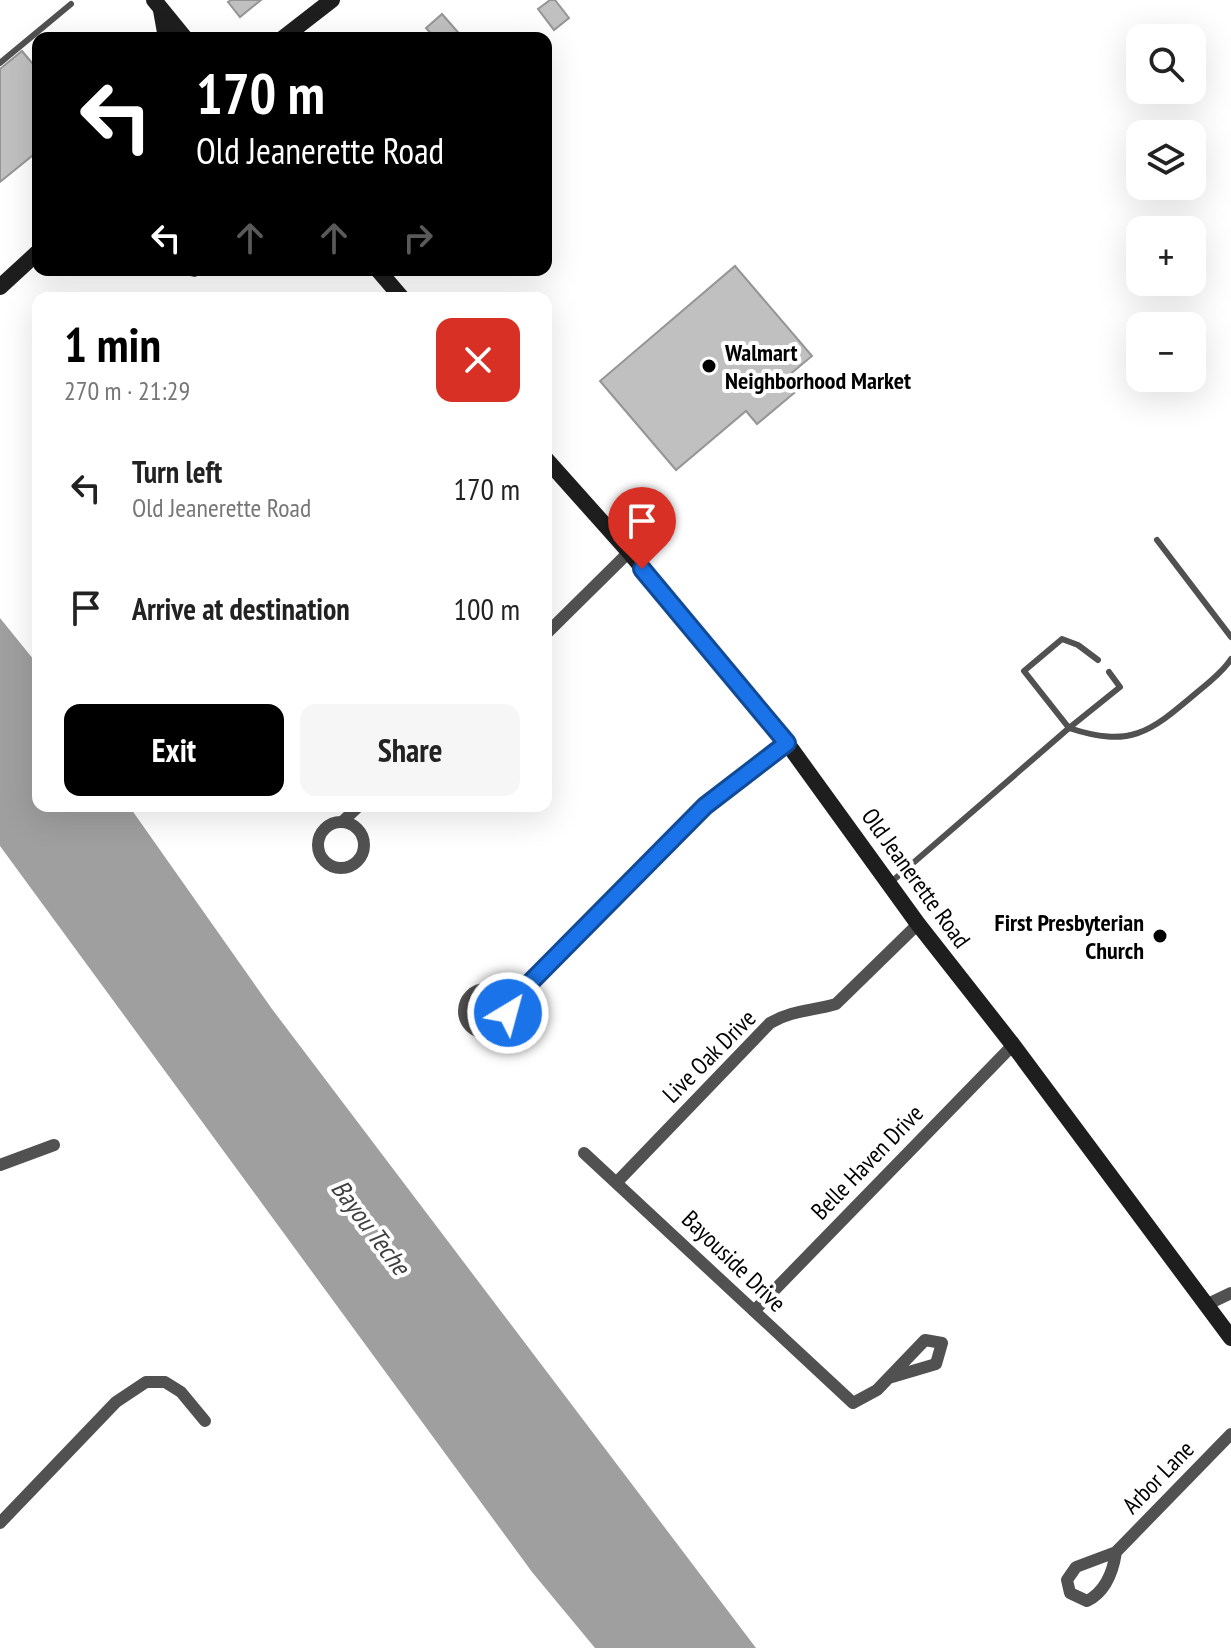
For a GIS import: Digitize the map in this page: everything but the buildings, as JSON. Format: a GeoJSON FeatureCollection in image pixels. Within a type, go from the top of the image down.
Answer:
{"type":"FeatureCollection","features":[{"type":"Feature","properties":{"kind":"main road"},"geometry":{"type":"LineString","coordinates":[[291,32],[332,0]]}},
{"type":"Feature","properties":{"kind":"main road"},"geometry":{"type":"LineString","coordinates":[[157,4],[164,32]]}},
{"type":"Feature","properties":{"kind":"main road"},"geometry":{"type":"LineString","coordinates":[[157,4],[180,32]]}},
{"type":"Feature","properties":{"kind":"main road"},"geometry":{"type":"LineString","coordinates":[[0,287],[32,258]]}},
{"type":"Feature","properties":{"kind":"main road"},"geometry":{"type":"LineString","coordinates":[[383,276],[397,292]]}},
{"type":"Feature","properties":{"kind":"main road","name":"Old Jeanerette Road"},"geometry":{"type":"LineString","coordinates":[[552,466],[629,552],[787,743],[918,924],[1013,1045],[1206,1305],[1229,1330]]}},
{"type":"Feature","properties":{"kind":"street"},"geometry":{"type":"LineString","coordinates":[[552,628],[629,552]]}},
{"type":"Feature","properties":{"kind":"street"},"geometry":{"type":"LineString","coordinates":[[507,1006],[705,806],[787,743]]}},
{"type":"Feature","properties":{"kind":"street"},"geometry":{"type":"LineString","coordinates":[[342,822],[353,812]]}},
{"type":"Feature","properties":{"kind":"street","name":"Live Oak Drive"},"geometry":{"type":"LineString","coordinates":[[618,1181],[770,1023],[799,1010],[836,1004],[918,924]]}},
{"type":"Feature","properties":{"kind":"street","name":"Belle Haven Drive"},"geometry":{"type":"LineString","coordinates":[[754,1311],[1013,1045]]}},
{"type":"Feature","properties":{"kind":"street"},"geometry":{"type":"LineString","coordinates":[[0,1165],[54,1145]]}},
{"type":"Feature","properties":{"kind":"street","name":"Bayouside Drive"},"geometry":{"type":"LineString","coordinates":[[584,1153],[618,1181],[853,1403],[877,1390],[892,1377]]}},
{"type":"Feature","properties":{"kind":"street"},"geometry":{"type":"LineString","coordinates":[[1206,1305],[1231,1293]]}},
{"type":"Feature","properties":{"kind":"street"},"geometry":{"type":"LineString","coordinates":[[0,1523],[116,1402],[146,1382],[165,1382],[181,1392],[205,1421]]}},
{"type":"Feature","properties":{"kind":"street","name":"Arbor Lane"},"geometry":{"type":"LineString","coordinates":[[1116,1552],[1076,1567],[1067,1580],[1070,1593],[1087,1601],[1100,1594],[1116,1552],[1231,1434]]}},
{"type":"Feature","properties":{"kind":"lane"},"geometry":{"type":"LineString","coordinates":[[37,32],[71,4]]}},
{"type":"Feature","properties":{"kind":"lane"},"geometry":{"type":"LineString","coordinates":[[0,63],[32,36]]}},
{"type":"Feature","properties":{"kind":"lane"},"geometry":{"type":"LineString","coordinates":[[1157,540],[1231,637]]}},
{"type":"Feature","properties":{"kind":"lane"},"geometry":{"type":"LineString","coordinates":[[1098,660],[1078,645],[1062,639],[1024,671],[1069,728],[1102,739],[1129,736],[1160,723],[1231,659]]}},
{"type":"Feature","properties":{"kind":"lane"},"geometry":{"type":"LineString","coordinates":[[890,883],[1120,687],[1109,672]]}},
{"type":"Feature","properties":{"kind":"water","name":"Bayou Teche"},"geometry":{"type":"Polygon","coordinates":[[[0,618],[32,658],[32,812],[133,812],[272,1009],[756,1648],[595,1648],[532,1572],[0,846],[0,618]]]}},
{"type":"Feature","properties":{"kind":"place","name":"Walmart Neighborhood Market"},"geometry":{"type":"Point","coordinates":[709,366]}},
{"type":"Feature","properties":{"kind":"place","name":"First Presbyterian Church"},"geometry":{"type":"Point","coordinates":[1160,936]}},
{"type":"Feature","properties":{"kind":"route"},"geometry":{"type":"LineString","coordinates":[[508,1013],[507,1006],[705,806],[787,743],[642,569]]}}]}
